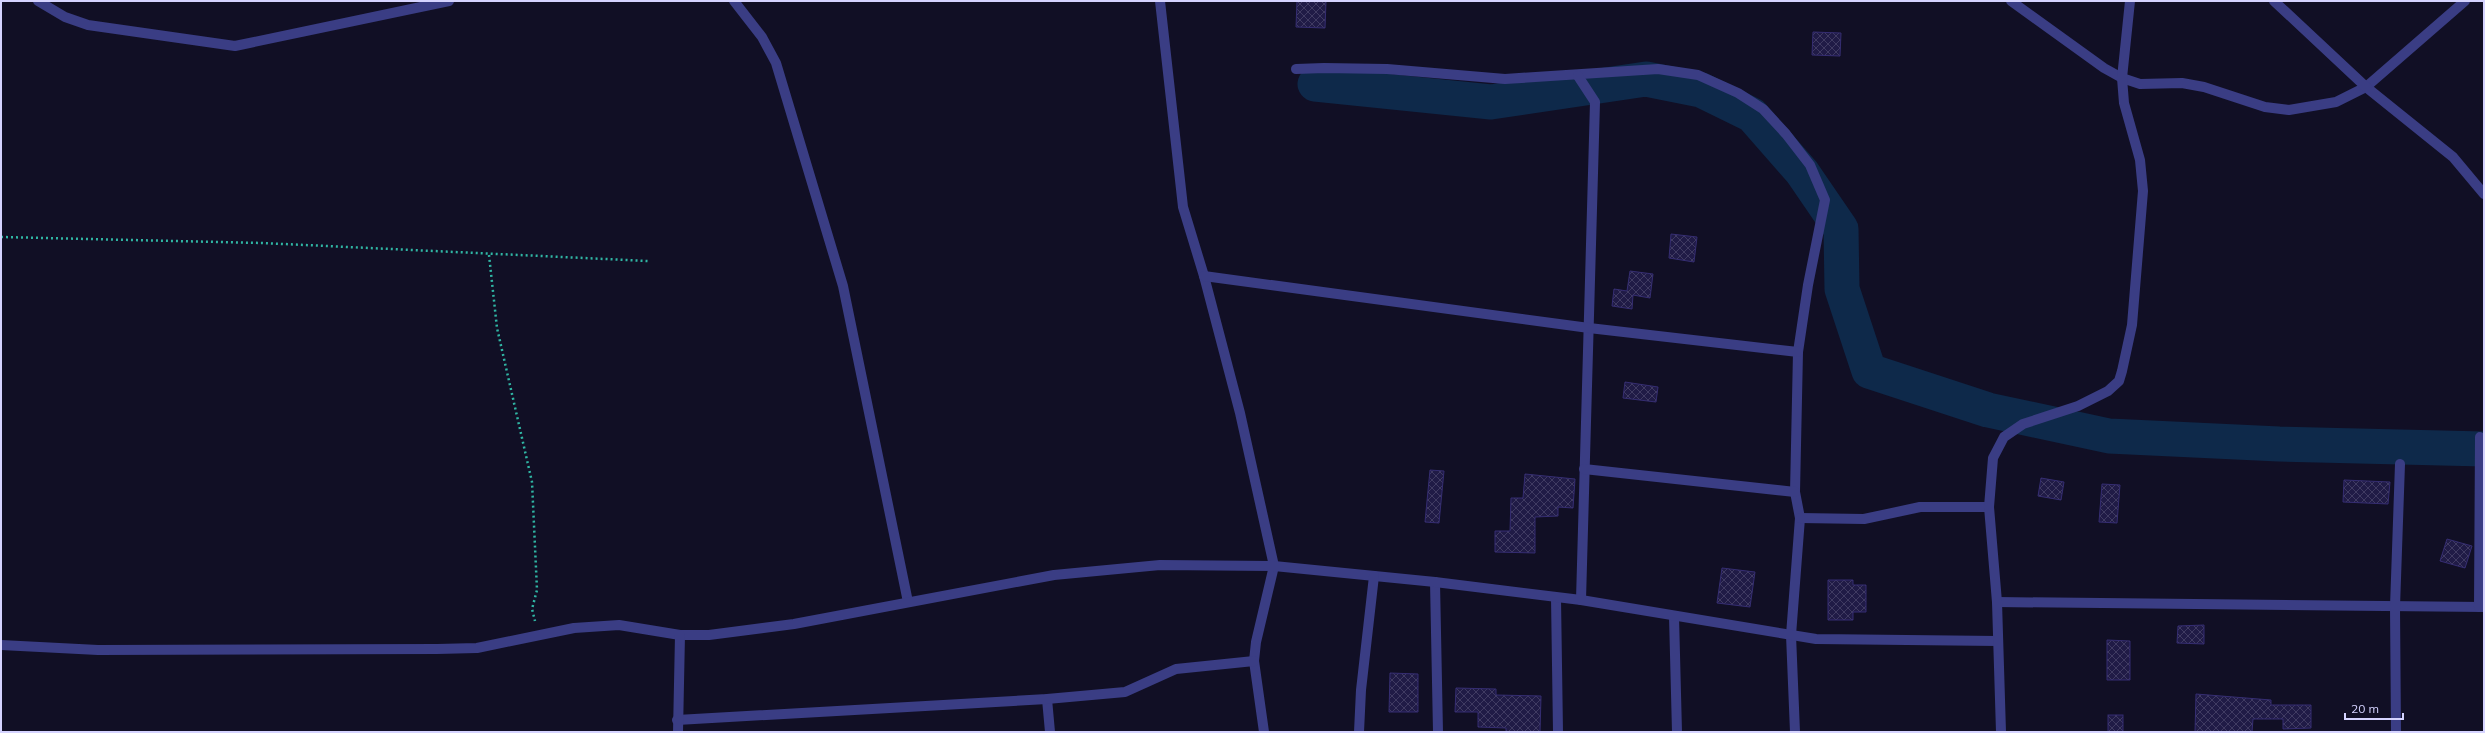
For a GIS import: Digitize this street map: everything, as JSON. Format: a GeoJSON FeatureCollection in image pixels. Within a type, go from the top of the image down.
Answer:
{"type":"FeatureCollection","features":[{"type":"Feature","properties":{"kind":"street"},"geometry":{"type":"LineString","coordinates":[[38,1],[65,17],[88,25],[235,46],[449,1]]}},
{"type":"Feature","properties":{"kind":"street"},"geometry":{"type":"LineString","coordinates":[[734,1],[762,37],[776,63],[843,286],[908,602]]}},
{"type":"Feature","properties":{"kind":"street"},"geometry":{"type":"LineString","coordinates":[[1160,1],[1184,207],[1240,413],[1274,566],[1256,642],[1254,661],[1264,732]]}},
{"type":"Feature","properties":{"kind":"street"},"geometry":{"type":"LineString","coordinates":[[2011,1],[2104,68],[2122,78],[2140,84],[2182,83],[2204,87],[2265,107],[2289,110],[2336,102],[2366,87],[2464,1]]}},
{"type":"Feature","properties":{"kind":"street"},"geometry":{"type":"LineString","coordinates":[[2001,732],[1997,602],[1989,507],[1993,458],[2004,438],[2023,424],[2078,406],[2108,391],[2119,381],[2132,325],[2143,191],[2140,160],[2124,103],[2122,78],[2130,1]]}},
{"type":"Feature","properties":{"kind":"street"},"geometry":{"type":"LineString","coordinates":[[2274,1],[2366,87],[2453,157],[2484,194]]}},
{"type":"Feature","properties":{"kind":"street"},"geometry":{"type":"LineString","coordinates":[[1296,70],[1324,68],[1387,69],[1505,79],[1578,76],[1658,69],[1698,75],[1738,93],[1763,109],[1786,134],[1810,165],[1825,200],[1808,285],[1798,352],[1795,492],[1800,518],[1791,635],[1795,732]]}},
{"type":"Feature","properties":{"kind":"street"},"geometry":{"type":"LineString","coordinates":[[1578,76],[1595,102],[1581,600]]}},
{"type":"Feature","properties":{"kind":"street"},"geometry":{"type":"LineString","coordinates":[[1204,276],[1588,328],[1798,352]]}},
{"type":"Feature","properties":{"kind":"street"},"geometry":{"type":"LineString","coordinates":[[1997,602],[2482,607],[2480,437]]}},
{"type":"Feature","properties":{"kind":"street"},"geometry":{"type":"LineString","coordinates":[[2396,732],[2395,607],[2400,464]]}},
{"type":"Feature","properties":{"kind":"street"},"geometry":{"type":"LineString","coordinates":[[1584,469],[1795,492]]}},
{"type":"Feature","properties":{"kind":"street"},"geometry":{"type":"LineString","coordinates":[[1800,518],[1864,519],[1920,507],[1989,507]]}},
{"type":"Feature","properties":{"kind":"street"},"geometry":{"type":"LineString","coordinates":[[1,645],[98,650],[477,648],[574,628],[619,624],[680,635],[709,634],[794,624],[1054,575],[1160,565],[1274,566],[1435,582],[1581,600],[1791,635],[1839,640],[1998,640]]}},
{"type":"Feature","properties":{"kind":"street"},"geometry":{"type":"LineString","coordinates":[[1359,732],[1361,690],[1374,576]]}},
{"type":"Feature","properties":{"kind":"street"},"geometry":{"type":"LineString","coordinates":[[1435,582],[1438,732]]}},
{"type":"Feature","properties":{"kind":"street"},"geometry":{"type":"LineString","coordinates":[[1556,598],[1558,732]]}},
{"type":"Feature","properties":{"kind":"street"},"geometry":{"type":"LineString","coordinates":[[1674,616],[1677,732]]}},
{"type":"Feature","properties":{"kind":"street"},"geometry":{"type":"LineString","coordinates":[[678,732],[677,720],[680,635]]}},
{"type":"Feature","properties":{"kind":"street"},"geometry":{"type":"LineString","coordinates":[[677,720],[1047,699],[1125,692],[1176,669],[1254,661]]}},
{"type":"Feature","properties":{"kind":"street"},"geometry":{"type":"LineString","coordinates":[[1047,699],[1050,732]]}},
{"type":"Feature","properties":{"kind":"path"},"geometry":{"type":"LineString","coordinates":[[1,237],[262,243],[489,255],[648,261]]}},
{"type":"Feature","properties":{"kind":"path"},"geometry":{"type":"LineString","coordinates":[[489,255],[497,328],[532,482],[537,590],[532,609],[539,635]]}},
{"type":"Feature","properties":{"kind":"building"},"geometry":{"type":"Polygon","coordinates":[[[1297,1],[1326,1],[1325,28],[1296,27],[1297,1]]]}},
{"type":"Feature","properties":{"kind":"building"},"geometry":{"type":"Polygon","coordinates":[[[1813,32],[1841,33],[1840,56],[1812,55],[1813,32]]]}},
{"type":"Feature","properties":{"kind":"building"},"geometry":{"type":"Polygon","coordinates":[[[1671,234],[1697,237],[1694,262],[1669,258],[1671,234]]]}},
{"type":"Feature","properties":{"kind":"building"},"geometry":{"type":"Polygon","coordinates":[[[1630,271],[1653,274],[1650,298],[1633,295],[1632,309],[1612,306],[1614,289],[1627,291],[1630,271]]]}},
{"type":"Feature","properties":{"kind":"building"},"geometry":{"type":"Polygon","coordinates":[[[1625,382],[1658,387],[1656,402],[1623,398],[1625,382]]]}},
{"type":"Feature","properties":{"kind":"building"},"geometry":{"type":"Polygon","coordinates":[[[1430,470],[1444,471],[1439,523],[1425,522],[1430,470]]]}},
{"type":"Feature","properties":{"kind":"building"},"geometry":{"type":"Polygon","coordinates":[[[1525,474],[1575,479],[1573,508],[1558,507],[1558,516],[1535,517],[1535,553],[1495,552],[1495,531],[1510,531],[1511,498],[1523,498],[1525,474]]]}},
{"type":"Feature","properties":{"kind":"building"},"geometry":{"type":"Polygon","coordinates":[[[2041,478],[2064,482],[2061,500],[2038,496],[2041,478]]]}},
{"type":"Feature","properties":{"kind":"building"},"geometry":{"type":"Polygon","coordinates":[[[2344,480],[2390,482],[2388,504],[2343,502],[2344,480]]]}},
{"type":"Feature","properties":{"kind":"building"},"geometry":{"type":"Polygon","coordinates":[[[2102,484],[2120,485],[2117,523],[2099,522],[2102,484]]]}},
{"type":"Feature","properties":{"kind":"building"},"geometry":{"type":"Polygon","coordinates":[[[2447,539],[2472,546],[2465,568],[2440,561],[2447,539]]]}},
{"type":"Feature","properties":{"kind":"building"},"geometry":{"type":"Polygon","coordinates":[[[1722,568],[1755,572],[1750,607],[1717,603],[1722,568]]]}},
{"type":"Feature","properties":{"kind":"building"},"geometry":{"type":"Polygon","coordinates":[[[1828,580],[1853,580],[1853,585],[1866,585],[1866,612],[1853,612],[1853,620],[1828,620],[1828,580]]]}},
{"type":"Feature","properties":{"kind":"building"},"geometry":{"type":"Polygon","coordinates":[[[2204,625],[2204,644],[2177,643],[2178,626],[2204,625]]]}},
{"type":"Feature","properties":{"kind":"building"},"geometry":{"type":"Polygon","coordinates":[[[2107,640],[2130,641],[2130,680],[2107,680],[2107,640]]]}},
{"type":"Feature","properties":{"kind":"building"},"geometry":{"type":"Polygon","coordinates":[[[1390,673],[1418,674],[1418,712],[1389,712],[1390,673]]]}},
{"type":"Feature","properties":{"kind":"building"},"geometry":{"type":"Polygon","coordinates":[[[1456,688],[1496,689],[1496,695],[1541,696],[1540,732],[1506,732],[1506,728],[1478,727],[1478,712],[1455,712],[1456,688]]]}},
{"type":"Feature","properties":{"kind":"building"},"geometry":{"type":"Polygon","coordinates":[[[2196,694],[2271,700],[2271,705],[2311,705],[2311,728],[2283,729],[2283,719],[2253,719],[2252,732],[2195,732],[2196,694]]]}},
{"type":"Feature","properties":{"kind":"building"},"geometry":{"type":"Polygon","coordinates":[[[2108,715],[2123,715],[2123,732],[2108,732],[2108,715]]]}},
{"type":"Feature","properties":{"kind":"waterway"},"geometry":{"type":"LineString","coordinates":[[1315,84],[1491,102],[1646,79],[1701,90],[1752,115],[1802,172],[1841,229],[1842,289],[1869,371],[1988,410],[2109,436],[2279,444],[2484,449]]}}]}
